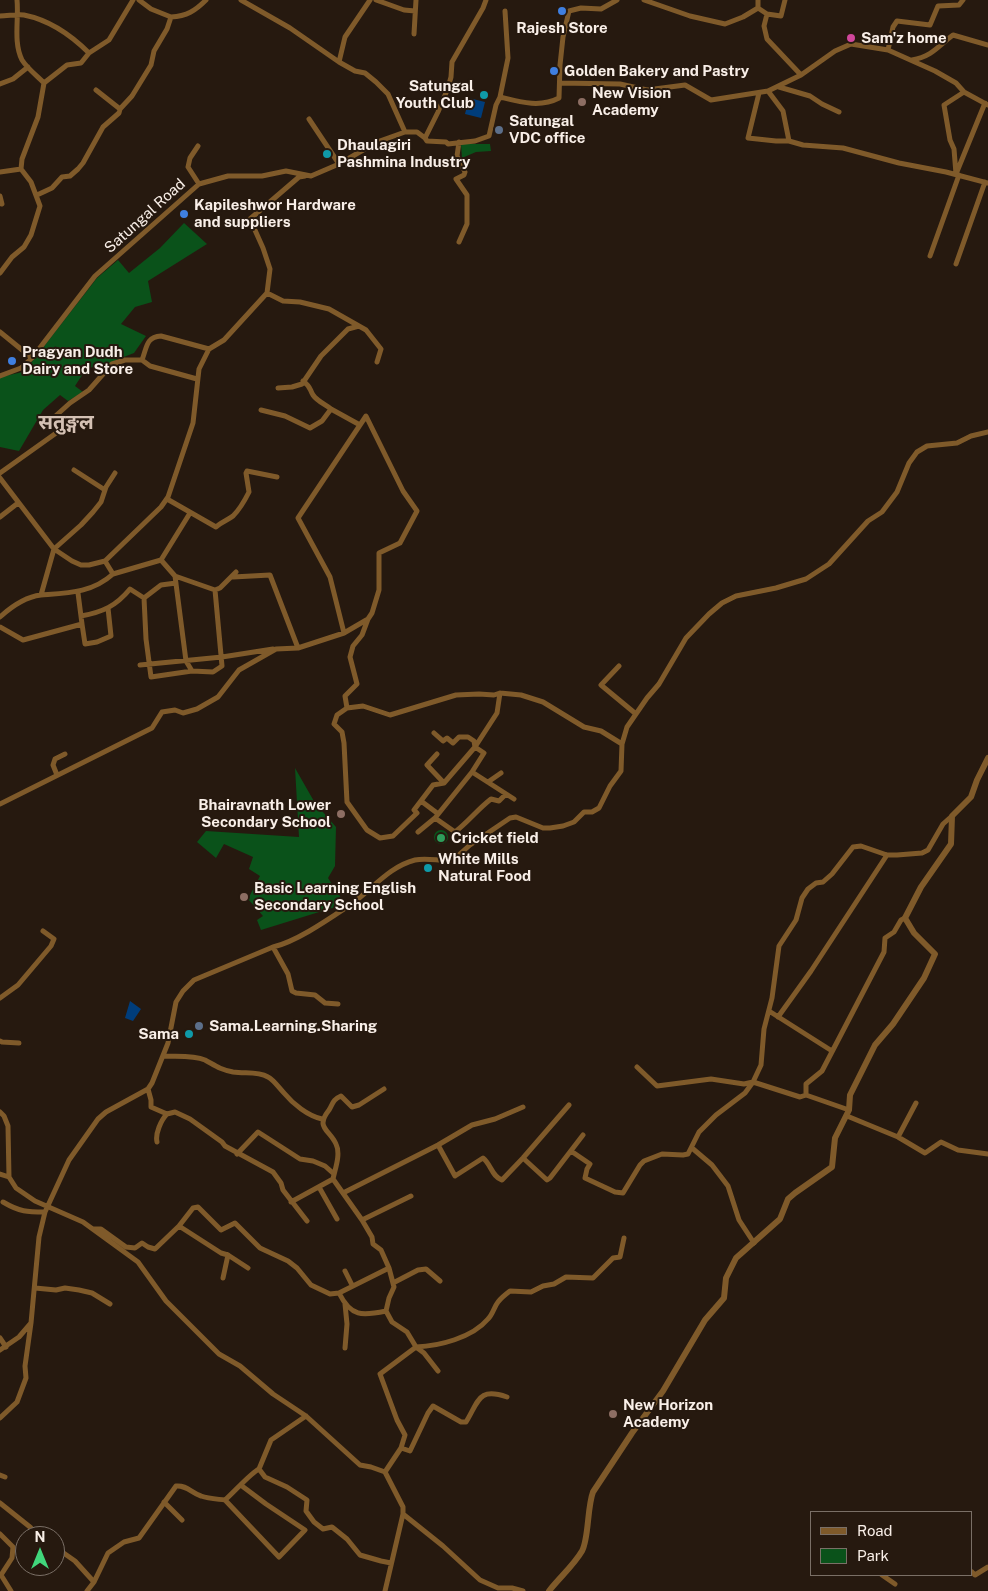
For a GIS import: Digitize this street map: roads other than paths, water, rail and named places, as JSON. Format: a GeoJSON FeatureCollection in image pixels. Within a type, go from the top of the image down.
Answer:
{"type":"FeatureCollection","features":[{"type":"Feature","properties":{"kind":"street"},"geometry":{"type":"LineString","coordinates":[[17,0],[19,15],[16,26],[20,54],[28,67],[44,83]]}},
{"type":"Feature","properties":{"kind":"street"},"geometry":{"type":"LineString","coordinates":[[0,273],[12,257],[24,247],[31,235],[40,206],[31,182],[21,169],[22,159],[38,118],[44,83],[67,65],[81,63],[89,53],[109,40],[133,0]]}},
{"type":"Feature","properties":{"kind":"street"},"geometry":{"type":"LineString","coordinates":[[139,0],[171,17],[184,17],[206,0]]}},
{"type":"Feature","properties":{"kind":"street"},"geometry":{"type":"LineString","coordinates":[[241,0],[290,28],[339,62],[355,71],[365,73],[388,94],[405,132]]}},
{"type":"Feature","properties":{"kind":"street"},"geometry":{"type":"LineString","coordinates":[[339,62],[345,38],[370,0]]}},
{"type":"Feature","properties":{"kind":"street"},"geometry":{"type":"LineString","coordinates":[[376,0],[404,10],[415,11]]}},
{"type":"Feature","properties":{"kind":"street"},"geometry":{"type":"LineString","coordinates":[[414,34],[416,0]]}},
{"type":"Feature","properties":{"kind":"street"},"geometry":{"type":"LineString","coordinates":[[425,138],[448,88],[452,62],[486,0]]}},
{"type":"Feature","properties":{"kind":"street"},"geometry":{"type":"LineString","coordinates":[[500,98],[529,103],[552,101],[559,98],[563,37],[569,11],[581,8],[602,9],[617,0]]}},
{"type":"Feature","properties":{"kind":"street"},"geometry":{"type":"LineString","coordinates":[[644,0],[690,16],[725,24],[743,17],[758,8]]}},
{"type":"Feature","properties":{"kind":"street"},"geometry":{"type":"LineString","coordinates":[[758,0],[758,8]]}},
{"type":"Feature","properties":{"kind":"street"},"geometry":{"type":"LineString","coordinates":[[758,8],[767,14],[781,16],[785,0]]}},
{"type":"Feature","properties":{"kind":"street"},"geometry":{"type":"LineString","coordinates":[[888,50],[893,27],[897,21],[930,26],[938,6],[959,5],[963,0]]}},
{"type":"Feature","properties":{"kind":"street"},"geometry":{"type":"LineString","coordinates":[[0,478],[54,549],[80,565],[105,561],[161,508],[167,499],[193,423],[198,370],[209,349],[224,340],[267,292],[270,269],[250,219],[299,177],[311,176],[339,164],[376,142],[405,132],[417,132],[427,141],[446,142],[448,144],[481,140],[489,136],[496,105],[500,98],[508,58],[505,10]]}},
{"type":"Feature","properties":{"kind":"street"},"geometry":{"type":"LineString","coordinates":[[767,14],[764,26],[766,39],[801,75]]}},
{"type":"Feature","properties":{"kind":"street"},"geometry":{"type":"LineString","coordinates":[[0,16],[19,15],[29,17],[60,30],[74,39],[89,53]]}},
{"type":"Feature","properties":{"kind":"street"},"geometry":{"type":"LineString","coordinates":[[36,195],[52,188],[62,177],[70,176],[83,163],[103,127],[119,113],[151,65],[154,52],[167,30],[171,17]]}},
{"type":"Feature","properties":{"kind":"street"},"geometry":{"type":"LineString","coordinates":[[912,60],[925,57],[953,35],[988,45]]}},
{"type":"Feature","properties":{"kind":"street"},"geometry":{"type":"LineString","coordinates":[[560,83],[620,84],[647,90],[685,85],[711,100],[768,91],[801,75],[834,51],[851,44],[888,50],[935,70],[956,83],[964,92],[987,104],[958,175],[930,256]]}},
{"type":"Feature","properties":{"kind":"street"},"geometry":{"type":"LineString","coordinates":[[0,84],[13,78],[28,67]]}},
{"type":"Feature","properties":{"kind":"street"},"geometry":{"type":"LineString","coordinates":[[778,87],[810,96],[838,112]]}},
{"type":"Feature","properties":{"kind":"street"},"geometry":{"type":"LineString","coordinates":[[96,90],[120,110]]}},
{"type":"Feature","properties":{"kind":"street"},"geometry":{"type":"LineString","coordinates":[[768,91],[783,112],[789,141]]}},
{"type":"Feature","properties":{"kind":"street"},"geometry":{"type":"LineString","coordinates":[[958,175],[944,105],[964,92]]}},
{"type":"Feature","properties":{"kind":"street"},"geometry":{"type":"LineString","coordinates":[[758,93],[748,138],[843,148],[899,163],[986,182],[956,264]]}},
{"type":"Feature","properties":{"kind":"street"},"geometry":{"type":"LineString","coordinates":[[310,119],[339,164]]}},
{"type":"Feature","properties":{"kind":"street"},"geometry":{"type":"LineString","coordinates":[[459,142],[458,156],[465,172],[464,175],[456,179],[467,195],[468,213],[467,224],[459,242]]}},
{"type":"Feature","properties":{"kind":"street"},"geometry":{"type":"LineString","coordinates":[[198,146],[190,158],[188,168],[199,184]]}},
{"type":"Feature","properties":{"kind":"street"},"geometry":{"type":"LineString","coordinates":[[0,172],[21,169]]}},
{"type":"Feature","properties":{"kind":"street","name":"Satungal Road"},"geometry":{"type":"LineString","coordinates":[[0,376],[21,368],[32,358],[96,276],[199,184],[228,176],[262,176],[286,171],[311,176]]}},
{"type":"Feature","properties":{"kind":"street"},"geometry":{"type":"LineString","coordinates":[[0,196],[2,204]]}},
{"type":"Feature","properties":{"kind":"street"},"geometry":{"type":"LineString","coordinates":[[267,292],[283,301],[300,302],[329,309],[366,330],[381,349],[377,362]]}},
{"type":"Feature","properties":{"kind":"street"},"geometry":{"type":"LineString","coordinates":[[278,388],[300,385],[321,356],[348,329],[359,326]]}},
{"type":"Feature","properties":{"kind":"street"},"geometry":{"type":"LineString","coordinates":[[0,332],[32,358]]}},
{"type":"Feature","properties":{"kind":"street"},"geometry":{"type":"LineString","coordinates":[[142,360],[150,339],[153,337],[161,336],[209,349]]}},
{"type":"Feature","properties":{"kind":"street"},"geometry":{"type":"LineString","coordinates":[[0,473],[59,431],[51,420],[89,390],[112,364],[125,360],[142,360],[150,366],[197,379]]}},
{"type":"Feature","properties":{"kind":"street"},"geometry":{"type":"LineString","coordinates":[[303,382],[311,387],[316,398],[331,409],[360,425]]}},
{"type":"Feature","properties":{"kind":"street"},"geometry":{"type":"LineString","coordinates":[[261,410],[285,416],[310,428],[322,421],[331,409]]}},
{"type":"Feature","properties":{"kind":"street"},"geometry":{"type":"LineString","coordinates":[[344,633],[330,577],[298,518],[366,416],[403,491],[417,511],[400,543],[379,554],[379,590],[372,613],[362,635],[353,646],[350,657],[357,684],[346,696],[347,708]]}},
{"type":"Feature","properties":{"kind":"street"},"geometry":{"type":"LineString","coordinates":[[0,1418],[16,1402],[26,1378],[25,1366],[35,1288],[39,1237],[45,1212],[69,1160],[98,1119],[106,1112],[148,1089],[152,1083],[170,1035],[176,1002],[191,983],[273,947],[286,944],[350,905],[386,874],[402,866],[416,860],[453,860],[510,818],[516,817],[543,828],[550,828],[574,822],[584,812],[592,812],[598,808],[621,771],[622,744],[627,727],[659,684],[686,638],[722,603],[736,596],[776,588],[806,579],[835,559],[868,521],[882,512],[896,492],[909,463],[917,452],[927,446],[957,443],[971,436],[988,432]]}},
{"type":"Feature","properties":{"kind":"street"},"geometry":{"type":"LineString","coordinates":[[74,470],[105,490]]}},
{"type":"Feature","properties":{"kind":"street"},"geometry":{"type":"LineString","coordinates":[[167,499],[216,527],[224,520],[231,518],[249,492],[247,471],[277,477]]}},
{"type":"Feature","properties":{"kind":"street"},"geometry":{"type":"LineString","coordinates":[[41,595],[54,549],[94,512],[115,473]]}},
{"type":"Feature","properties":{"kind":"street"},"geometry":{"type":"LineString","coordinates":[[0,517],[18,503]]}},
{"type":"Feature","properties":{"kind":"street"},"geometry":{"type":"LineString","coordinates":[[0,616],[14,605],[33,596],[78,592],[103,583],[113,574],[161,560],[190,513]]}},
{"type":"Feature","properties":{"kind":"street"},"geometry":{"type":"LineString","coordinates":[[161,560],[175,576],[215,590],[220,588],[234,574],[270,575],[298,648]]}},
{"type":"Feature","properties":{"kind":"street"},"geometry":{"type":"LineString","coordinates":[[105,561],[113,574]]}},
{"type":"Feature","properties":{"kind":"street"},"geometry":{"type":"LineString","coordinates":[[175,576],[186,661],[192,671]]}},
{"type":"Feature","properties":{"kind":"street"},"geometry":{"type":"LineString","coordinates":[[144,598],[161,585],[176,582]]}},
{"type":"Feature","properties":{"kind":"street"},"geometry":{"type":"LineString","coordinates":[[81,616],[108,608],[120,600],[130,589],[144,598]]}},
{"type":"Feature","properties":{"kind":"street"},"geometry":{"type":"LineString","coordinates":[[144,598],[146,638],[151,677],[192,671],[213,672],[222,666],[215,590]]}},
{"type":"Feature","properties":{"kind":"street"},"geometry":{"type":"LineString","coordinates":[[78,592],[85,644],[97,642],[111,636],[108,608]]}},
{"type":"Feature","properties":{"kind":"street"},"geometry":{"type":"LineString","coordinates":[[140,665],[222,658],[276,648],[298,648],[344,633],[368,619]]}},
{"type":"Feature","properties":{"kind":"street"},"geometry":{"type":"LineString","coordinates":[[0,627],[23,640],[82,624]]}},
{"type":"Feature","properties":{"kind":"street"},"geometry":{"type":"LineString","coordinates":[[0,804],[152,728],[162,712],[175,710],[183,713],[204,705],[218,696],[239,670],[276,648]]}},
{"type":"Feature","properties":{"kind":"street"},"geometry":{"type":"LineString","coordinates":[[619,666],[601,685],[636,714]]}},
{"type":"Feature","properties":{"kind":"street"},"geometry":{"type":"LineString","coordinates":[[500,693],[497,713],[474,747],[444,782],[433,785],[414,810],[417,813],[393,836],[380,838],[367,830],[347,802],[342,732],[334,724],[337,715],[347,708],[363,706],[390,715],[456,695],[494,695],[500,693],[521,695],[543,702],[584,727],[602,731],[622,744]]}},
{"type":"Feature","properties":{"kind":"street"},"geometry":{"type":"LineString","coordinates":[[434,733],[443,741],[447,738],[453,743],[459,737],[468,737],[474,740],[474,747]]}},
{"type":"Feature","properties":{"kind":"street"},"geometry":{"type":"LineString","coordinates":[[418,832],[436,816],[472,772],[484,753],[474,747]]}},
{"type":"Feature","properties":{"kind":"street"},"geometry":{"type":"LineString","coordinates":[[57,775],[53,765],[55,759],[65,754]]}},
{"type":"Feature","properties":{"kind":"street"},"geometry":{"type":"LineString","coordinates":[[437,754],[427,765],[444,782]]}},
{"type":"Feature","properties":{"kind":"street"},"geometry":{"type":"LineString","coordinates":[[571,1150],[590,1164],[585,1178],[615,1192],[623,1193],[644,1161],[662,1154],[688,1154],[699,1132],[716,1115],[746,1093],[753,1082],[760,1065],[764,1029],[769,1011],[780,946],[796,920],[802,898],[808,889],[816,883],[823,882],[832,874],[853,847],[861,846],[887,854],[913,854],[928,850],[943,824],[971,797],[988,758]]}},
{"type":"Feature","properties":{"kind":"street"},"geometry":{"type":"LineString","coordinates":[[472,772],[514,799]]}},
{"type":"Feature","properties":{"kind":"street"},"geometry":{"type":"LineString","coordinates":[[488,782],[501,773]]}},
{"type":"Feature","properties":{"kind":"street"},"geometry":{"type":"LineString","coordinates":[[421,801],[455,832],[463,826],[476,810],[491,799],[499,802],[506,794]]}},
{"type":"Feature","properties":{"kind":"street"},"geometry":{"type":"LineString","coordinates":[[806,1095],[806,1084],[822,1071],[884,952],[885,938],[894,932],[901,920],[906,918],[921,887],[951,844],[952,816]]}},
{"type":"Feature","properties":{"kind":"street"},"geometry":{"type":"LineString","coordinates":[[778,1017],[811,971],[887,854]]}},
{"type":"Feature","properties":{"kind":"street"},"geometry":{"type":"LineString","coordinates":[[549,1591],[583,1550],[589,1501],[592,1492],[663,1391],[705,1320],[724,1298],[726,1278],[736,1258],[780,1219],[788,1200],[804,1186],[832,1167],[835,1138],[848,1113],[850,1095],[875,1045],[893,1024],[924,978],[935,954],[914,933],[906,918]]}},
{"type":"Feature","properties":{"kind":"street"},"geometry":{"type":"LineString","coordinates":[[0,998],[18,985],[50,946],[54,939],[43,931]]}},
{"type":"Feature","properties":{"kind":"street"},"geometry":{"type":"LineString","coordinates":[[273,947],[288,974],[292,990],[296,993],[315,995],[325,1003],[338,1004]]}},
{"type":"Feature","properties":{"kind":"street"},"geometry":{"type":"LineString","coordinates":[[769,1011],[832,1051]]}},
{"type":"Feature","properties":{"kind":"street"},"geometry":{"type":"LineString","coordinates":[[0,1041],[19,1043]]}},
{"type":"Feature","properties":{"kind":"street"},"geometry":{"type":"LineString","coordinates":[[162,1056],[196,1058],[205,1060],[223,1070],[236,1073],[249,1072],[268,1077],[293,1102],[316,1117],[322,1118]]}},
{"type":"Feature","properties":{"kind":"street"},"geometry":{"type":"LineString","coordinates":[[637,1068],[657,1086],[711,1079],[744,1084],[753,1082],[800,1097],[806,1095],[898,1137],[925,1153],[941,1142],[958,1150],[988,1154]]}},
{"type":"Feature","properties":{"kind":"street"},"geometry":{"type":"LineString","coordinates":[[148,1089],[151,1107],[167,1114]]}},
{"type":"Feature","properties":{"kind":"street"},"geometry":{"type":"LineString","coordinates":[[322,1118],[336,1098],[341,1096],[352,1107],[359,1105],[384,1089]]}},
{"type":"Feature","properties":{"kind":"street"},"geometry":{"type":"LineString","coordinates":[[898,1137],[916,1103]]}},
{"type":"Feature","properties":{"kind":"street"},"geometry":{"type":"LineString","coordinates":[[438,1145],[455,1176],[483,1158],[498,1178],[502,1180],[568,1105]]}},
{"type":"Feature","properties":{"kind":"street"},"geometry":{"type":"LineString","coordinates":[[342,1193],[438,1145],[472,1125],[495,1119],[524,1107]]}},
{"type":"Feature","properties":{"kind":"street"},"geometry":{"type":"LineString","coordinates":[[0,1112],[8,1126],[9,1178]]}},
{"type":"Feature","properties":{"kind":"street"},"geometry":{"type":"LineString","coordinates":[[157,1142],[156,1137],[162,1119],[167,1114],[175,1112],[190,1119],[225,1146],[273,1172],[291,1202],[307,1221]]}},
{"type":"Feature","properties":{"kind":"street"},"geometry":{"type":"LineString","coordinates":[[291,1202],[333,1176],[337,1152],[336,1143],[326,1130],[322,1118]]}},
{"type":"Feature","properties":{"kind":"street"},"geometry":{"type":"LineString","coordinates":[[238,1154],[258,1132],[300,1159],[313,1161],[325,1166],[362,1220],[372,1237],[373,1244],[381,1250],[389,1268],[394,1287],[386,1311],[392,1322],[407,1332],[416,1347],[424,1353],[438,1371]]}},
{"type":"Feature","properties":{"kind":"street"},"geometry":{"type":"LineString","coordinates":[[523,1158],[547,1180],[583,1135]]}},
{"type":"Feature","properties":{"kind":"street"},"geometry":{"type":"LineString","coordinates":[[692,1148],[712,1165],[728,1186],[739,1220],[754,1243]]}},
{"type":"Feature","properties":{"kind":"street"},"geometry":{"type":"LineString","coordinates":[[0,1174],[9,1178],[16,1188],[35,1201],[83,1222],[94,1229],[138,1262],[166,1301],[219,1354],[240,1366],[274,1394],[306,1416],[360,1465],[385,1472],[402,1507],[403,1514],[385,1591]]}},
{"type":"Feature","properties":{"kind":"street"},"geometry":{"type":"LineString","coordinates":[[318,1187],[337,1219]]}},
{"type":"Feature","properties":{"kind":"street"},"geometry":{"type":"LineString","coordinates":[[362,1220],[411,1196]]}},
{"type":"Feature","properties":{"kind":"street"},"geometry":{"type":"LineString","coordinates":[[3,1202],[23,1212],[45,1212]]}},
{"type":"Feature","properties":{"kind":"street"},"geometry":{"type":"LineString","coordinates":[[94,1229],[101,1229],[126,1247],[135,1248],[142,1242],[148,1247],[155,1249],[179,1226],[193,1208],[198,1207],[221,1230],[235,1224],[260,1248],[288,1261],[315,1287],[330,1294],[339,1293],[389,1268]]}},
{"type":"Feature","properties":{"kind":"street"},"geometry":{"type":"LineString","coordinates":[[179,1226],[248,1268]]}},
{"type":"Feature","properties":{"kind":"street"},"geometry":{"type":"LineString","coordinates":[[385,1472],[401,1448],[405,1435],[397,1420],[380,1374],[416,1347],[432,1347],[455,1340],[471,1332],[488,1319],[498,1301],[510,1291],[531,1292],[543,1286],[554,1284],[566,1277],[592,1278],[613,1258],[620,1257],[624,1238]]}},
{"type":"Feature","properties":{"kind":"street"},"geometry":{"type":"LineString","coordinates":[[223,1278],[228,1255]]}},
{"type":"Feature","properties":{"kind":"street"},"geometry":{"type":"LineString","coordinates":[[392,1283],[418,1270],[426,1270],[440,1281]]}},
{"type":"Feature","properties":{"kind":"street"},"geometry":{"type":"LineString","coordinates":[[345,1271],[352,1285]]}},
{"type":"Feature","properties":{"kind":"street"},"geometry":{"type":"LineString","coordinates":[[35,1288],[79,1290],[92,1293],[110,1304]]}},
{"type":"Feature","properties":{"kind":"street"},"geometry":{"type":"LineString","coordinates":[[339,1293],[344,1303],[347,1324],[345,1348]]}},
{"type":"Feature","properties":{"kind":"street"},"geometry":{"type":"LineString","coordinates":[[344,1303],[358,1314],[366,1315],[386,1311]]}},
{"type":"Feature","properties":{"kind":"street"},"geometry":{"type":"LineString","coordinates":[[0,1338],[3,1349],[19,1337],[31,1323]]}},
{"type":"Feature","properties":{"kind":"street"},"geometry":{"type":"LineString","coordinates":[[401,1448],[410,1451],[428,1413],[434,1406],[461,1422],[466,1422],[478,1398],[486,1394],[495,1393],[507,1397]]}},
{"type":"Feature","properties":{"kind":"street"},"geometry":{"type":"LineString","coordinates":[[225,1500],[259,1469],[271,1440],[306,1416]]}},
{"type":"Feature","properties":{"kind":"street"},"geometry":{"type":"LineString","coordinates":[[259,1469],[265,1477],[307,1500],[306,1511],[314,1522],[323,1529],[332,1527],[347,1539],[360,1555],[391,1563]]}},
{"type":"Feature","properties":{"kind":"street"},"geometry":{"type":"LineString","coordinates":[[87,1591],[94,1582],[108,1553],[124,1542],[139,1538],[176,1486],[189,1488],[198,1495],[208,1499],[225,1500],[279,1556],[305,1530],[242,1486]]}},
{"type":"Feature","properties":{"kind":"street"},"geometry":{"type":"LineString","coordinates":[[164,1502],[182,1520]]}},
{"type":"Feature","properties":{"kind":"street"},"geometry":{"type":"LineString","coordinates":[[0,1503],[29,1526]]}},
{"type":"Feature","properties":{"kind":"street"},"geometry":{"type":"LineString","coordinates":[[403,1514],[443,1546],[480,1580],[498,1588],[512,1588],[523,1591]]}},
{"type":"Feature","properties":{"kind":"street"},"geometry":{"type":"LineString","coordinates":[[0,1534],[13,1547],[12,1558],[1,1576],[11,1591]]}},
{"type":"Feature","properties":{"kind":"street"},"geometry":{"type":"LineString","coordinates":[[65,1554],[75,1561],[94,1582]]}},
{"type":"Feature","properties":{"kind":"street"},"geometry":{"type":"LineString","coordinates":[[973,1573],[975,1575],[988,1567]]}},
{"type":"Feature","properties":{"kind":"street"},"geometry":{"type":"LineString","coordinates":[[883,1576],[895,1584]]}},
{"type":"Feature","properties":{"kind":"water"},"geometry":{"type":"Polygon","coordinates":[[[469,98],[485,102],[481,118],[465,114],[469,98]]]}},
{"type":"Feature","properties":{"kind":"water"},"geometry":{"type":"Polygon","coordinates":[[[130,1001],[141,1009],[133,1021],[125,1018],[130,1001]]]}},
{"type":"Feature","properties":{"kind":"place","name":"Rajesh Store"},"geometry":{"type":"Point","coordinates":[562,11]}},
{"type":"Feature","properties":{"kind":"place","name":"Sam'z home"},"geometry":{"type":"Point","coordinates":[851,38]}},
{"type":"Feature","properties":{"kind":"place","name":"Golden Bakery and Pastry"},"geometry":{"type":"Point","coordinates":[554,71]}},
{"type":"Feature","properties":{"kind":"place","name":"Satungal Youth Club"},"geometry":{"type":"Point","coordinates":[484,95]}},
{"type":"Feature","properties":{"kind":"place","name":"New Vision Academy"},"geometry":{"type":"Point","coordinates":[582,102]}},
{"type":"Feature","properties":{"kind":"place","name":"Satungal VDC office"},"geometry":{"type":"Point","coordinates":[499,130]}},
{"type":"Feature","properties":{"kind":"place","name":"Dhaulagiri Pashmina Industry"},"geometry":{"type":"Point","coordinates":[327,154]}},
{"type":"Feature","properties":{"kind":"place","name":"Kapileshwor Hardware and suppliers"},"geometry":{"type":"Point","coordinates":[184,214]}},
{"type":"Feature","properties":{"kind":"place","name":"Pragyan Dudh Dairy and Store"},"geometry":{"type":"Point","coordinates":[12,361]}},
{"type":"Feature","properties":{"kind":"place","name":"Bhairavnath Lower Secondary School"},"geometry":{"type":"Point","coordinates":[341,814]}},
{"type":"Feature","properties":{"kind":"place","name":"Cricket field"},"geometry":{"type":"Point","coordinates":[441,838]}},
{"type":"Feature","properties":{"kind":"place","name":"White Mills Natural Food"},"geometry":{"type":"Point","coordinates":[428,868]}},
{"type":"Feature","properties":{"kind":"place","name":"Basic Learning English Secondary School"},"geometry":{"type":"Point","coordinates":[244,897]}},
{"type":"Feature","properties":{"kind":"place","name":"Sama.Learning.Sharing"},"geometry":{"type":"Point","coordinates":[199,1026]}},
{"type":"Feature","properties":{"kind":"place","name":"Sama"},"geometry":{"type":"Point","coordinates":[189,1034]}},
{"type":"Feature","properties":{"kind":"place","name":"New Horizon Academy"},"geometry":{"type":"Point","coordinates":[613,1414]}},
{"type":"Feature","properties":{"kind":"district","name":"सतुङ्गल"},"geometry":{"type":"Point","coordinates":[66,423]}}]}
